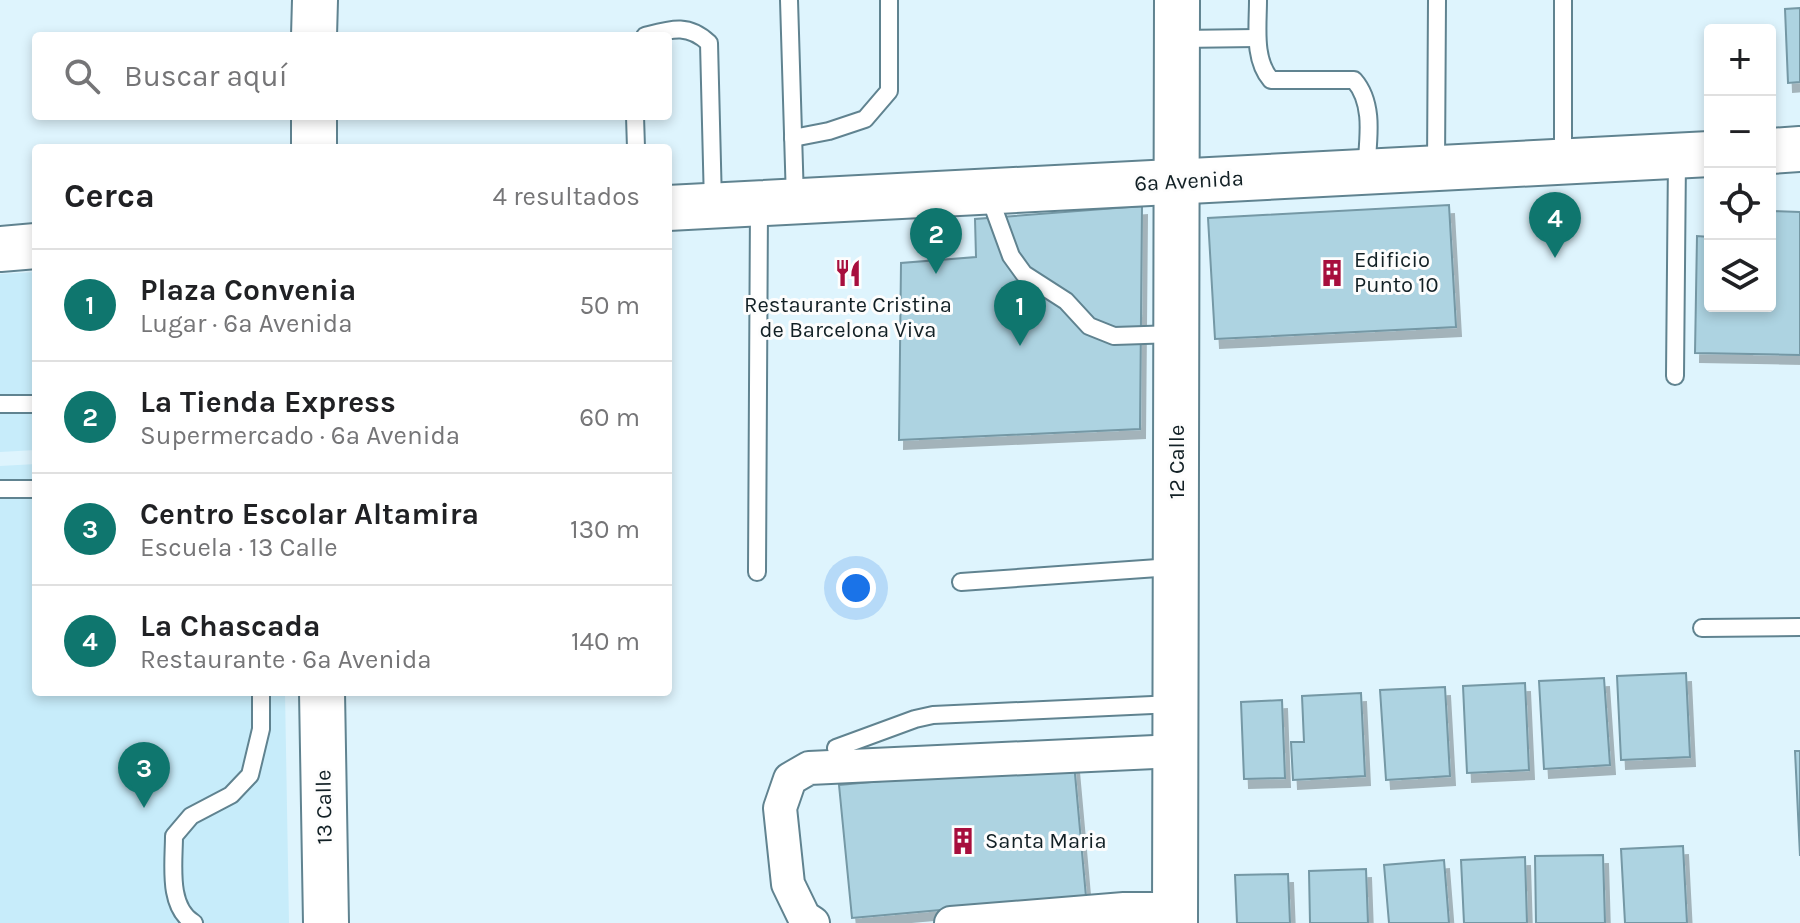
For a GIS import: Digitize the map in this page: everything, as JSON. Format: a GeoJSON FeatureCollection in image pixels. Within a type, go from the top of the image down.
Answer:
{"type":"FeatureCollection","features":[{"type":"Feature","properties":{"kind":"street"},"geometry":{"type":"LineString","coordinates":[[314,32],[315,0]]}},
{"type":"Feature","properties":{"kind":"street","name":"12 Calle"},"geometry":{"type":"LineString","coordinates":[[1175,916],[1177,19]]}},
{"type":"Feature","properties":{"kind":"street"},"geometry":{"type":"LineString","coordinates":[[314,120],[314,144]]}},
{"type":"Feature","properties":{"kind":"street"},"geometry":{"type":"LineString","coordinates":[[1776,151],[1800,149]]}},
{"type":"Feature","properties":{"kind":"street","name":"6a Avenida"},"geometry":{"type":"LineString","coordinates":[[672,208],[1693,155]]}},
{"type":"Feature","properties":{"kind":"street"},"geometry":{"type":"LineString","coordinates":[[0,249],[32,246]]}},
{"type":"Feature","properties":{"kind":"street","name":"13 Calle"},"geometry":{"type":"LineString","coordinates":[[322,696],[326,923]]}},
{"type":"Feature","properties":{"kind":"street"},"geometry":{"type":"LineString","coordinates":[[813,923],[804,917],[788,884],[780,808],[790,779],[809,768],[1176,751]]}},
{"type":"Feature","properties":{"kind":"street"},"geometry":{"type":"LineString","coordinates":[[951,923],[1124,909],[1175,916]]}},
{"type":"Feature","properties":{"kind":"lane"},"geometry":{"type":"LineString","coordinates":[[757,572],[777,203],[793,138],[789,0]]}},
{"type":"Feature","properties":{"kind":"lane"},"geometry":{"type":"LineString","coordinates":[[793,138],[829,131],[865,119],[889,91],[889,0]]}},
{"type":"Feature","properties":{"kind":"lane"},"geometry":{"type":"LineString","coordinates":[[1258,0],[1257,38],[1261,69],[1271,80],[1354,80],[1363,90],[1368,132],[1366,172]]}},
{"type":"Feature","properties":{"kind":"lane"},"geometry":{"type":"LineString","coordinates":[[1436,168],[1437,0]]}},
{"type":"Feature","properties":{"kind":"lane"},"geometry":{"type":"LineString","coordinates":[[1563,0],[1563,161]]}},
{"type":"Feature","properties":{"kind":"lane"},"geometry":{"type":"LineString","coordinates":[[1177,19],[1257,38]]}},
{"type":"Feature","properties":{"kind":"lane"},"geometry":{"type":"LineString","coordinates":[[659,32],[669,29],[696,31],[709,43],[713,206]]}},
{"type":"Feature","properties":{"kind":"lane"},"geometry":{"type":"LineString","coordinates":[[635,120],[636,144]]}},
{"type":"Feature","properties":{"kind":"lane"},"geometry":{"type":"LineString","coordinates":[[1675,376],[1693,155]]}},
{"type":"Feature","properties":{"kind":"lane"},"geometry":{"type":"LineString","coordinates":[[988,191],[1017,265],[1024,274],[1066,301],[1089,326],[1114,336],[1176,334]]}},
{"type":"Feature","properties":{"kind":"lane"},"geometry":{"type":"LineString","coordinates":[[0,404],[32,404]]}},
{"type":"Feature","properties":{"kind":"lane"},"geometry":{"type":"LineString","coordinates":[[0,489],[32,489]]}},
{"type":"Feature","properties":{"kind":"lane"},"geometry":{"type":"LineString","coordinates":[[961,582],[1178,567]]}},
{"type":"Feature","properties":{"kind":"lane"},"geometry":{"type":"LineString","coordinates":[[1702,628],[1800,627]]}},
{"type":"Feature","properties":{"kind":"lane"},"geometry":{"type":"LineString","coordinates":[[194,923],[187,919],[174,892],[174,836],[191,816],[231,795],[250,775],[261,729],[261,696]]}},
{"type":"Feature","properties":{"kind":"lane"},"geometry":{"type":"LineString","coordinates":[[836,748],[893,726],[933,715],[1176,704]]}},
{"type":"Feature","properties":{"kind":"lane"},"geometry":{"type":"LineString","coordinates":[[313,923],[326,923]]}},
{"type":"Feature","properties":{"kind":"shaded area"},"geometry":{"type":"Polygon","coordinates":[[[32,272],[32,450],[0,452],[0,274],[32,272]]]}},
{"type":"Feature","properties":{"kind":"shaded area"},"geometry":{"type":"Polygon","coordinates":[[[32,464],[32,696],[285,696],[289,923],[0,923],[0,466],[32,464]]]}},
{"type":"Feature","properties":{"kind":"building"},"geometry":{"type":"Polygon","coordinates":[[[1800,8],[1800,82],[1788,83],[1785,9],[1800,8]]]}},
{"type":"Feature","properties":{"kind":"building","name":"Edificio Punto 10"},"geometry":{"type":"Polygon","coordinates":[[[1449,205],[1456,327],[1215,339],[1208,218],[1449,205]]]}},
{"type":"Feature","properties":{"kind":"building"},"geometry":{"type":"Polygon","coordinates":[[[1142,206],[1140,429],[899,440],[901,263],[976,257],[975,219],[1142,206]]]}},
{"type":"Feature","properties":{"kind":"building"},"geometry":{"type":"Polygon","coordinates":[[[1776,211],[1800,212],[1800,355],[1695,353],[1697,236],[1704,237],[1704,312],[1776,312],[1776,211]]]}},
{"type":"Feature","properties":{"kind":"building"},"geometry":{"type":"Polygon","coordinates":[[[1686,673],[1690,757],[1621,760],[1617,676],[1686,673]]]}},
{"type":"Feature","properties":{"kind":"building"},"geometry":{"type":"Polygon","coordinates":[[[1604,678],[1610,765],[1544,769],[1539,681],[1604,678]]]}},
{"type":"Feature","properties":{"kind":"building"},"geometry":{"type":"Polygon","coordinates":[[[1525,683],[1529,770],[1467,773],[1463,686],[1525,683]]]}},
{"type":"Feature","properties":{"kind":"building"},"geometry":{"type":"Polygon","coordinates":[[[1445,687],[1450,776],[1386,780],[1380,690],[1445,687]]]}},
{"type":"Feature","properties":{"kind":"building"},"geometry":{"type":"Polygon","coordinates":[[[1361,693],[1365,776],[1293,780],[1291,742],[1304,742],[1302,696],[1361,693]]]}},
{"type":"Feature","properties":{"kind":"building"},"geometry":{"type":"Polygon","coordinates":[[[1282,700],[1285,778],[1244,779],[1241,702],[1282,700]]]}},
{"type":"Feature","properties":{"kind":"building"},"geometry":{"type":"Polygon","coordinates":[[[1795,751],[1800,751],[1800,856],[1795,751]]]}},
{"type":"Feature","properties":{"kind":"building","name":"Santa Maria"},"geometry":{"type":"Polygon","coordinates":[[[1074,763],[1086,897],[852,918],[839,785],[1074,763]]]}},
{"type":"Feature","properties":{"kind":"building"},"geometry":{"type":"Polygon","coordinates":[[[1683,846],[1687,923],[1625,923],[1621,849],[1683,846]]]}},
{"type":"Feature","properties":{"kind":"building"},"geometry":{"type":"Polygon","coordinates":[[[1603,855],[1605,923],[1536,923],[1535,856],[1603,855]]]}},
{"type":"Feature","properties":{"kind":"building"},"geometry":{"type":"Polygon","coordinates":[[[1525,857],[1527,923],[1464,923],[1461,860],[1525,857]]]}},
{"type":"Feature","properties":{"kind":"building"},"geometry":{"type":"Polygon","coordinates":[[[1444,860],[1449,923],[1389,923],[1384,865],[1444,860]]]}},
{"type":"Feature","properties":{"kind":"building"},"geometry":{"type":"Polygon","coordinates":[[[1366,869],[1368,923],[1310,923],[1309,871],[1366,869]]]}},
{"type":"Feature","properties":{"kind":"building"},"geometry":{"type":"Polygon","coordinates":[[[1288,874],[1290,923],[1237,923],[1235,875],[1288,874]]]}},
{"type":"Feature","properties":{"kind":"place","name":"La Chascada"},"geometry":{"type":"Point","coordinates":[1555,258]}},
{"type":"Feature","properties":{"kind":"place","name":"Restaurante Cristina de Barcelona Viva"},"geometry":{"type":"Point","coordinates":[848,273]}},
{"type":"Feature","properties":{"kind":"place","name":"Edificio Punto 10"},"geometry":{"type":"Point","coordinates":[1332,273]}},
{"type":"Feature","properties":{"kind":"place","name":"La Tienda Express"},"geometry":{"type":"Point","coordinates":[936,274]}},
{"type":"Feature","properties":{"kind":"place","name":"Plaza Convenia"},"geometry":{"type":"Point","coordinates":[1020,346]}},
{"type":"Feature","properties":{"kind":"place","name":"Centro Escolar Altamira"},"geometry":{"type":"Point","coordinates":[144,808]}},
{"type":"Feature","properties":{"kind":"place","name":"Santa Maria"},"geometry":{"type":"Point","coordinates":[963,841]}}]}
